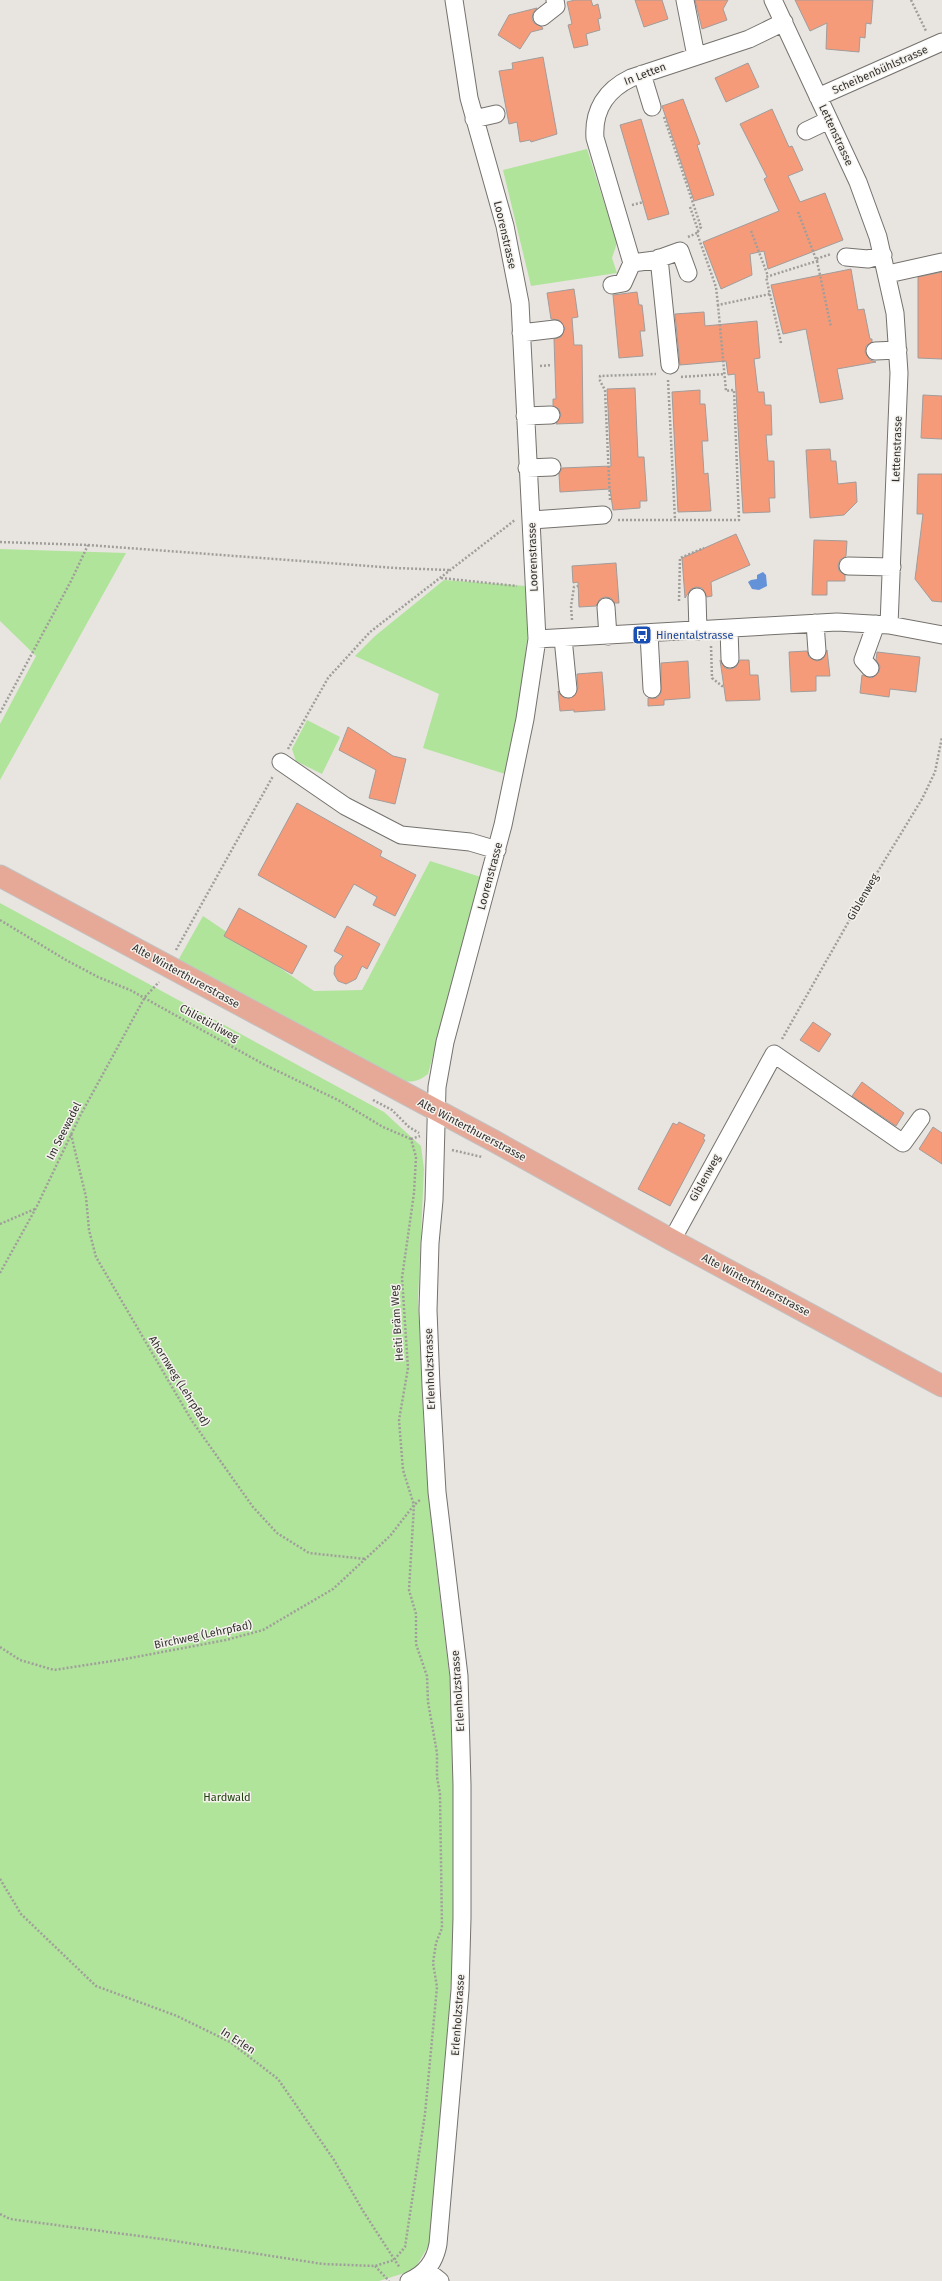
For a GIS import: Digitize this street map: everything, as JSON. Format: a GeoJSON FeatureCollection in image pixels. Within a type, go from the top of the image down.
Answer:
{"type":"FeatureCollection","features":[{"type":"Feature","properties":{"kind":"main road","name":"Alte Winterthurerstrasse"},"geometry":{"type":"LineString","coordinates":[[0,876],[437,1110],[672,1240],[942,1386]]}},
{"type":"Feature","properties":{"kind":"street","name":"Loorenstrasse"},"geometry":{"type":"LineString","coordinates":[[437,1110],[437,1087],[445,1042],[497,850],[525,719],[537,639],[531,514],[527,468],[520,303],[505,226],[474,119],[466,82],[454,0]]}},
{"type":"Feature","properties":{"kind":"street"},"geometry":{"type":"LineString","coordinates":[[685,0],[696,56]]}},
{"type":"Feature","properties":{"kind":"street","name":"Lettenstrasse"},"geometry":{"type":"LineString","coordinates":[[773,0],[858,182],[882,249],[895,314],[899,394],[892,567],[883,625],[863,660],[870,668]]}},
{"type":"Feature","properties":{"kind":"street"},"geometry":{"type":"LineString","coordinates":[[542,17],[559,4]]}},
{"type":"Feature","properties":{"kind":"street","name":"In Letten"},"geometry":{"type":"LineString","coordinates":[[632,263],[597,146],[594,129],[599,108],[609,93],[624,81],[756,36],[784,22]]}},
{"type":"Feature","properties":{"kind":"street","name":"Scheibenbühlstrasse"},"geometry":{"type":"LineString","coordinates":[[818,97],[937,44]]}},
{"type":"Feature","properties":{"kind":"street"},"geometry":{"type":"LineString","coordinates":[[642,74],[657,110]]}},
{"type":"Feature","properties":{"kind":"street"},"geometry":{"type":"LineString","coordinates":[[474,119],[496,114]]}},
{"type":"Feature","properties":{"kind":"street"},"geometry":{"type":"LineString","coordinates":[[806,131],[829,120]]}},
{"type":"Feature","properties":{"kind":"street"},"geometry":{"type":"LineString","coordinates":[[612,285],[623,283],[632,263],[659,258],[680,250],[688,273]]}},
{"type":"Feature","properties":{"kind":"street"},"geometry":{"type":"LineString","coordinates":[[659,258],[668,374]]}},
{"type":"Feature","properties":{"kind":"street"},"geometry":{"type":"LineString","coordinates":[[888,274],[942,262]]}},
{"type":"Feature","properties":{"kind":"street"},"geometry":{"type":"LineString","coordinates":[[521,333],[555,329]]}},
{"type":"Feature","properties":{"kind":"street"},"geometry":{"type":"LineString","coordinates":[[875,351],[898,350]]}},
{"type":"Feature","properties":{"kind":"street"},"geometry":{"type":"LineString","coordinates":[[525,416],[551,415]]}},
{"type":"Feature","properties":{"kind":"street"},"geometry":{"type":"LineString","coordinates":[[527,468],[552,467]]}},
{"type":"Feature","properties":{"kind":"street"},"geometry":{"type":"LineString","coordinates":[[531,514],[608,513]]}},
{"type":"Feature","properties":{"kind":"street"},"geometry":{"type":"LineString","coordinates":[[848,566],[892,567]]}},
{"type":"Feature","properties":{"kind":"street"},"geometry":{"type":"LineString","coordinates":[[698,597],[698,631]]}},
{"type":"Feature","properties":{"kind":"street"},"geometry":{"type":"LineString","coordinates":[[606,607],[608,636]]}},
{"type":"Feature","properties":{"kind":"street"},"geometry":{"type":"LineString","coordinates":[[537,639],[649,634],[815,623],[883,625],[942,635]]}},
{"type":"Feature","properties":{"kind":"street"},"geometry":{"type":"LineString","coordinates":[[815,623],[816,651]]}},
{"type":"Feature","properties":{"kind":"street"},"geometry":{"type":"LineString","coordinates":[[729,629],[730,659]]}},
{"type":"Feature","properties":{"kind":"street"},"geometry":{"type":"LineString","coordinates":[[649,634],[652,689]]}},
{"type":"Feature","properties":{"kind":"street"},"geometry":{"type":"LineString","coordinates":[[563,638],[568,689]]}},
{"type":"Feature","properties":{"kind":"street"},"geometry":{"type":"LineString","coordinates":[[281,762],[345,806],[401,835],[470,842],[497,850]]}},
{"type":"Feature","properties":{"kind":"street"},"geometry":{"type":"LineString","coordinates":[[774,1054],[903,1143],[921,1118]]}},
{"type":"Feature","properties":{"kind":"street","name":"Giblenweg"},"geometry":{"type":"LineString","coordinates":[[672,1240],[774,1054]]}},
{"type":"Feature","properties":{"kind":"street","name":"Erlenholzstrasse"},"geometry":{"type":"LineString","coordinates":[[426,2270],[436,2254],[438,2244],[459,2006],[462,1918],[462,1778],[459,1676],[437,1492],[428,1310],[437,1110]]}},
{"type":"Feature","properties":{"kind":"street"},"geometry":{"type":"LineString","coordinates":[[410,2281],[426,2270],[440,2281]]}},
{"type":"Feature","properties":{"kind":"path"},"geometry":{"type":"LineString","coordinates":[[911,0],[937,44]]}},
{"type":"Feature","properties":{"kind":"path"},"geometry":{"type":"LineString","coordinates":[[657,110],[701,227],[697,234],[677,241],[680,250]]}},
{"type":"Feature","properties":{"kind":"path"},"geometry":{"type":"LineString","coordinates":[[690,207],[699,230]]}},
{"type":"Feature","properties":{"kind":"path"},"geometry":{"type":"LineString","coordinates":[[798,212],[816,260],[831,326]]}},
{"type":"Feature","properties":{"kind":"path"},"geometry":{"type":"LineString","coordinates":[[751,231],[768,276],[766,277],[781,343]]}},
{"type":"Feature","properties":{"kind":"path"},"geometry":{"type":"LineString","coordinates":[[697,234],[716,287],[725,374],[726,391],[734,390],[739,520],[675,520],[608,513],[605,390],[600,381],[600,376],[725,374]]}},
{"type":"Feature","properties":{"kind":"path"},"geometry":{"type":"LineString","coordinates":[[768,276],[816,260]]}},
{"type":"Feature","properties":{"kind":"path"},"geometry":{"type":"LineString","coordinates":[[718,305],[770,294]]}},
{"type":"Feature","properties":{"kind":"path"},"geometry":{"type":"LineString","coordinates":[[668,382],[675,520]]}},
{"type":"Feature","properties":{"kind":"path"},"geometry":{"type":"LineString","coordinates":[[518,586],[440,578],[531,514]]}},
{"type":"Feature","properties":{"kind":"path"},"geometry":{"type":"LineString","coordinates":[[0,542],[88,545],[395,568],[450,570]]}},
{"type":"Feature","properties":{"kind":"path"},"geometry":{"type":"LineString","coordinates":[[0,713],[71,581],[88,545]]}},
{"type":"Feature","properties":{"kind":"path"},"geometry":{"type":"LineString","coordinates":[[680,606],[680,558],[704,548]]}},
{"type":"Feature","properties":{"kind":"path"},"geometry":{"type":"LineString","coordinates":[[572,623],[572,591],[574,587],[578,586]]}},
{"type":"Feature","properties":{"kind":"path","name":"Giblenweg"},"geometry":{"type":"LineString","coordinates":[[774,1054],[866,891],[922,799],[935,772],[942,737]]}},
{"type":"Feature","properties":{"kind":"path","name":"Chlietürliweg"},"geometry":{"type":"LineString","coordinates":[[0,920],[66,960],[98,977],[145,997],[265,1065],[338,1100],[383,1127],[411,1139]]}},
{"type":"Feature","properties":{"kind":"path","name":"Im Seewadel"},"geometry":{"type":"LineString","coordinates":[[0,1273],[36,1208],[71,1133],[145,997]]}},
{"type":"Feature","properties":{"kind":"path","name":"Ahornweg (Lehrpfad)"},"geometry":{"type":"LineString","coordinates":[[71,1133],[86,1197],[89,1230],[96,1257],[192,1421],[253,1507],[276,1533],[309,1552],[366,1559]]}},
{"type":"Feature","properties":{"kind":"path"},"geometry":{"type":"LineString","coordinates":[[411,1139],[422,1135]]}},
{"type":"Feature","properties":{"kind":"path","name":"Heiti Bräm Weg"},"geometry":{"type":"LineString","coordinates":[[411,1139],[416,1157],[414,1193],[402,1278],[408,1368],[399,1420],[402,1470],[414,1505]]}},
{"type":"Feature","properties":{"kind":"path"},"geometry":{"type":"LineString","coordinates":[[0,1224],[36,1208]]}},
{"type":"Feature","properties":{"kind":"path","name":"Birchweg (Lehrpfad)"},"geometry":{"type":"LineString","coordinates":[[0,1647],[20,1660],[54,1670],[125,1659],[226,1640],[263,1630],[333,1589],[390,1536],[414,1505],[425,1496],[437,1492]]}},
{"type":"Feature","properties":{"kind":"path"},"geometry":{"type":"LineString","coordinates":[[0,2214],[10,2219],[162,2239],[323,2264],[375,2266],[394,2260],[405,2247],[425,2114],[437,1987],[433,1963],[436,1943],[442,1928],[440,1794],[436,1777],[438,1753],[428,1702],[427,1676],[416,1644],[416,1614],[408,1590],[414,1505]]}},
{"type":"Feature","properties":{"kind":"path","name":"In Erlen"},"geometry":{"type":"LineString","coordinates":[[0,1879],[20,1914],[96,1986],[177,2016],[230,2042],[278,2079],[334,2160],[394,2260],[410,2281]]}},
{"type":"Feature","properties":{"kind":"path"},"geometry":{"type":"LineString","coordinates":[[375,2266],[389,2281]]}},
{"type":"Feature","properties":{"kind":"green space"},"geometry":{"type":"Polygon","coordinates":[[[587,149],[617,243],[612,258],[617,273],[531,286],[503,170],[587,149]]]}},
{"type":"Feature","properties":{"kind":"green space"},"geometry":{"type":"Polygon","coordinates":[[[0,549],[126,553],[0,780],[0,724],[36,656],[0,621],[0,549]]]}},
{"type":"Feature","properties":{"kind":"green space"},"geometry":{"type":"Polygon","coordinates":[[[444,580],[527,586],[527,640],[519,719],[505,774],[423,748],[439,694],[355,656],[375,636],[444,580]]]}},
{"type":"Feature","properties":{"kind":"green space"},"geometry":{"type":"Polygon","coordinates":[[[307,720],[340,737],[322,774],[296,761],[292,749],[307,720]]]}},
{"type":"Feature","properties":{"kind":"green space"},"geometry":{"type":"Polygon","coordinates":[[[430,861],[481,877],[428,1074],[421,1079],[411,1082],[399,1080],[176,964],[203,916],[314,991],[362,990],[430,861]]]}},
{"type":"Feature","properties":{"kind":"green space","name":"Hardwald"},"geometry":{"type":"Polygon","coordinates":[[[0,903],[384,1112],[421,1146],[424,1169],[418,1299],[424,1432],[436,1563],[450,1681],[455,1825],[453,1949],[445,2078],[429,2245],[414,2270],[379,2281],[0,2281],[0,903]]]}},
{"type":"Feature","properties":{"kind":"water"},"geometry":{"type":"Polygon","coordinates":[[[763,572],[766,575],[767,586],[759,590],[752,589],[748,582],[757,579],[757,575],[763,572]]]}},
{"type":"Feature","properties":{"kind":"building"},"geometry":{"type":"Polygon","coordinates":[[[575,0],[591,0],[593,6],[598,4],[601,18],[598,19],[600,30],[586,34],[588,45],[574,48],[568,25],[572,24],[567,2],[575,0]]]}},
{"type":"Feature","properties":{"kind":"building"},"geometry":{"type":"Polygon","coordinates":[[[635,0],[662,0],[668,19],[644,27],[635,0]]]}},
{"type":"Feature","properties":{"kind":"building"},"geometry":{"type":"Polygon","coordinates":[[[695,0],[728,0],[723,9],[727,20],[702,29],[695,0]]]}},
{"type":"Feature","properties":{"kind":"building"},"geometry":{"type":"Polygon","coordinates":[[[795,0],[873,0],[871,24],[866,23],[865,38],[860,37],[859,52],[826,49],[827,23],[810,31],[795,0]]]}},
{"type":"Feature","properties":{"kind":"building"},"geometry":{"type":"Polygon","coordinates":[[[537,8],[533,13],[532,19],[534,23],[543,29],[531,32],[520,49],[498,35],[509,15],[537,8]]]}},
{"type":"Feature","properties":{"kind":"building"},"geometry":{"type":"Polygon","coordinates":[[[543,57],[557,134],[531,142],[530,140],[520,142],[517,122],[509,124],[499,71],[513,69],[512,63],[543,57]]]}},
{"type":"Feature","properties":{"kind":"building"},"geometry":{"type":"Polygon","coordinates":[[[748,63],[759,87],[726,102],[715,78],[748,63]]]}},
{"type":"Feature","properties":{"kind":"building"},"geometry":{"type":"Polygon","coordinates":[[[683,99],[700,144],[697,145],[714,195],[694,201],[662,106],[683,99]]]}},
{"type":"Feature","properties":{"kind":"building"},"geometry":{"type":"Polygon","coordinates":[[[772,109],[789,147],[792,146],[803,170],[788,176],[800,202],[825,193],[843,240],[768,269],[764,251],[750,254],[752,275],[721,289],[703,242],[779,211],[764,179],[767,177],[740,124],[772,109]]]}},
{"type":"Feature","properties":{"kind":"building"},"geometry":{"type":"Polygon","coordinates":[[[641,119],[669,214],[648,220],[620,125],[641,119]]]}},
{"type":"Feature","properties":{"kind":"building"},"geometry":{"type":"Polygon","coordinates":[[[851,269],[858,310],[864,309],[870,339],[872,339],[872,342],[866,346],[865,352],[870,360],[876,362],[837,369],[843,399],[820,403],[806,329],[783,334],[771,285],[851,269]]]}},
{"type":"Feature","properties":{"kind":"building"},"geometry":{"type":"Polygon","coordinates":[[[942,272],[942,359],[918,358],[918,277],[942,272]]]}},
{"type":"Feature","properties":{"kind":"building"},"geometry":{"type":"Polygon","coordinates":[[[574,289],[578,317],[572,318],[574,345],[582,345],[583,423],[556,424],[561,415],[559,409],[553,406],[553,399],[556,399],[554,339],[561,337],[565,328],[559,320],[551,319],[547,293],[574,289]]]}},
{"type":"Feature","properties":{"kind":"building"},"geometry":{"type":"Polygon","coordinates":[[[637,292],[639,305],[642,305],[645,331],[640,331],[643,356],[619,358],[613,295],[637,292]]]}},
{"type":"Feature","properties":{"kind":"building"},"geometry":{"type":"Polygon","coordinates":[[[704,312],[705,326],[757,321],[760,358],[754,359],[758,392],[764,392],[765,405],[771,405],[772,435],[766,435],[768,461],[774,461],[775,498],[769,498],[770,512],[743,513],[735,374],[728,375],[726,361],[680,365],[675,314],[704,312]]]}},
{"type":"Feature","properties":{"kind":"building"},"geometry":{"type":"Polygon","coordinates":[[[635,388],[638,457],[644,457],[647,501],[640,501],[640,508],[613,510],[610,489],[560,492],[559,474],[562,468],[611,466],[607,389],[635,388]]]}},
{"type":"Feature","properties":{"kind":"building"},"geometry":{"type":"Polygon","coordinates":[[[700,390],[700,404],[705,404],[708,441],[702,441],[704,474],[708,473],[711,511],[678,512],[672,392],[700,390]]]}},
{"type":"Feature","properties":{"kind":"building"},"geometry":{"type":"Polygon","coordinates":[[[923,395],[942,396],[942,439],[921,438],[923,395]]]}},
{"type":"Feature","properties":{"kind":"building"},"geometry":{"type":"Polygon","coordinates":[[[830,449],[831,461],[836,461],[838,484],[856,482],[857,502],[844,515],[810,518],[806,450],[830,449]]]}},
{"type":"Feature","properties":{"kind":"building"},"geometry":{"type":"Polygon","coordinates":[[[918,474],[942,474],[942,602],[932,601],[915,579],[923,514],[917,514],[918,474]]]}},
{"type":"Feature","properties":{"kind":"building"},"geometry":{"type":"Polygon","coordinates":[[[736,534],[750,565],[711,582],[712,596],[707,597],[702,588],[696,587],[691,589],[685,598],[682,558],[736,534]]]}},
{"type":"Feature","properties":{"kind":"building"},"geometry":{"type":"Polygon","coordinates":[[[814,540],[847,541],[846,556],[840,560],[838,565],[839,571],[845,575],[845,581],[827,581],[827,595],[812,595],[814,540]]]}},
{"type":"Feature","properties":{"kind":"building"},"geometry":{"type":"Polygon","coordinates":[[[616,563],[619,603],[615,603],[611,598],[605,597],[600,599],[596,606],[579,607],[578,582],[573,583],[572,566],[616,563]]]}},
{"type":"Feature","properties":{"kind":"building"},"geometry":{"type":"Polygon","coordinates":[[[827,650],[830,676],[816,676],[816,691],[791,692],[789,652],[807,651],[809,657],[817,661],[823,659],[827,650]]]}},
{"type":"Feature","properties":{"kind":"building"},"geometry":{"type":"Polygon","coordinates":[[[877,652],[920,657],[916,692],[890,689],[889,697],[860,693],[862,675],[872,678],[879,672],[880,666],[876,660],[877,652]]]}},
{"type":"Feature","properties":{"kind":"building"},"geometry":{"type":"Polygon","coordinates":[[[720,660],[725,668],[730,669],[736,667],[740,660],[749,660],[750,675],[758,675],[760,700],[726,701],[720,660]]]}},
{"type":"Feature","properties":{"kind":"building"},"geometry":{"type":"Polygon","coordinates":[[[688,661],[690,698],[664,700],[664,705],[648,706],[648,698],[657,698],[661,693],[661,663],[688,661]]]}},
{"type":"Feature","properties":{"kind":"building"},"geometry":{"type":"Polygon","coordinates":[[[602,672],[605,710],[574,712],[574,710],[560,711],[558,691],[564,698],[573,697],[578,688],[577,674],[602,672]]]}},
{"type":"Feature","properties":{"kind":"building"},"geometry":{"type":"Polygon","coordinates":[[[348,727],[393,756],[406,759],[395,804],[369,798],[376,770],[339,750],[348,727]]]}},
{"type":"Feature","properties":{"kind":"building"},"geometry":{"type":"Polygon","coordinates":[[[297,803],[382,851],[380,856],[416,875],[395,916],[373,905],[377,897],[354,884],[335,918],[258,875],[297,803]]]}},
{"type":"Feature","properties":{"kind":"building"},"geometry":{"type":"Polygon","coordinates":[[[239,908],[307,946],[292,974],[224,936],[239,908]]]}},
{"type":"Feature","properties":{"kind":"building"},"geometry":{"type":"Polygon","coordinates":[[[347,926],[380,944],[367,969],[362,966],[356,979],[346,984],[338,981],[334,974],[335,966],[343,956],[334,951],[347,926]]]}},
{"type":"Feature","properties":{"kind":"building"},"geometry":{"type":"Polygon","coordinates":[[[813,1022],[831,1034],[819,1052],[800,1040],[813,1022]]]}},
{"type":"Feature","properties":{"kind":"building"},"geometry":{"type":"Polygon","coordinates":[[[862,1082],[904,1113],[896,1126],[852,1096],[862,1082]]]}},
{"type":"Feature","properties":{"kind":"building"},"geometry":{"type":"Polygon","coordinates":[[[679,1122],[705,1135],[703,1139],[705,1140],[670,1206],[638,1189],[673,1123],[677,1125],[679,1122]]]}},
{"type":"Feature","properties":{"kind":"building"},"geometry":{"type":"Polygon","coordinates":[[[933,1127],[942,1133],[942,1164],[919,1149],[933,1127]]]}},
{"type":"Feature","properties":{"kind":"place","name":"Hinentalstrasse"},"geometry":{"type":"Point","coordinates":[642,635]}}]}
